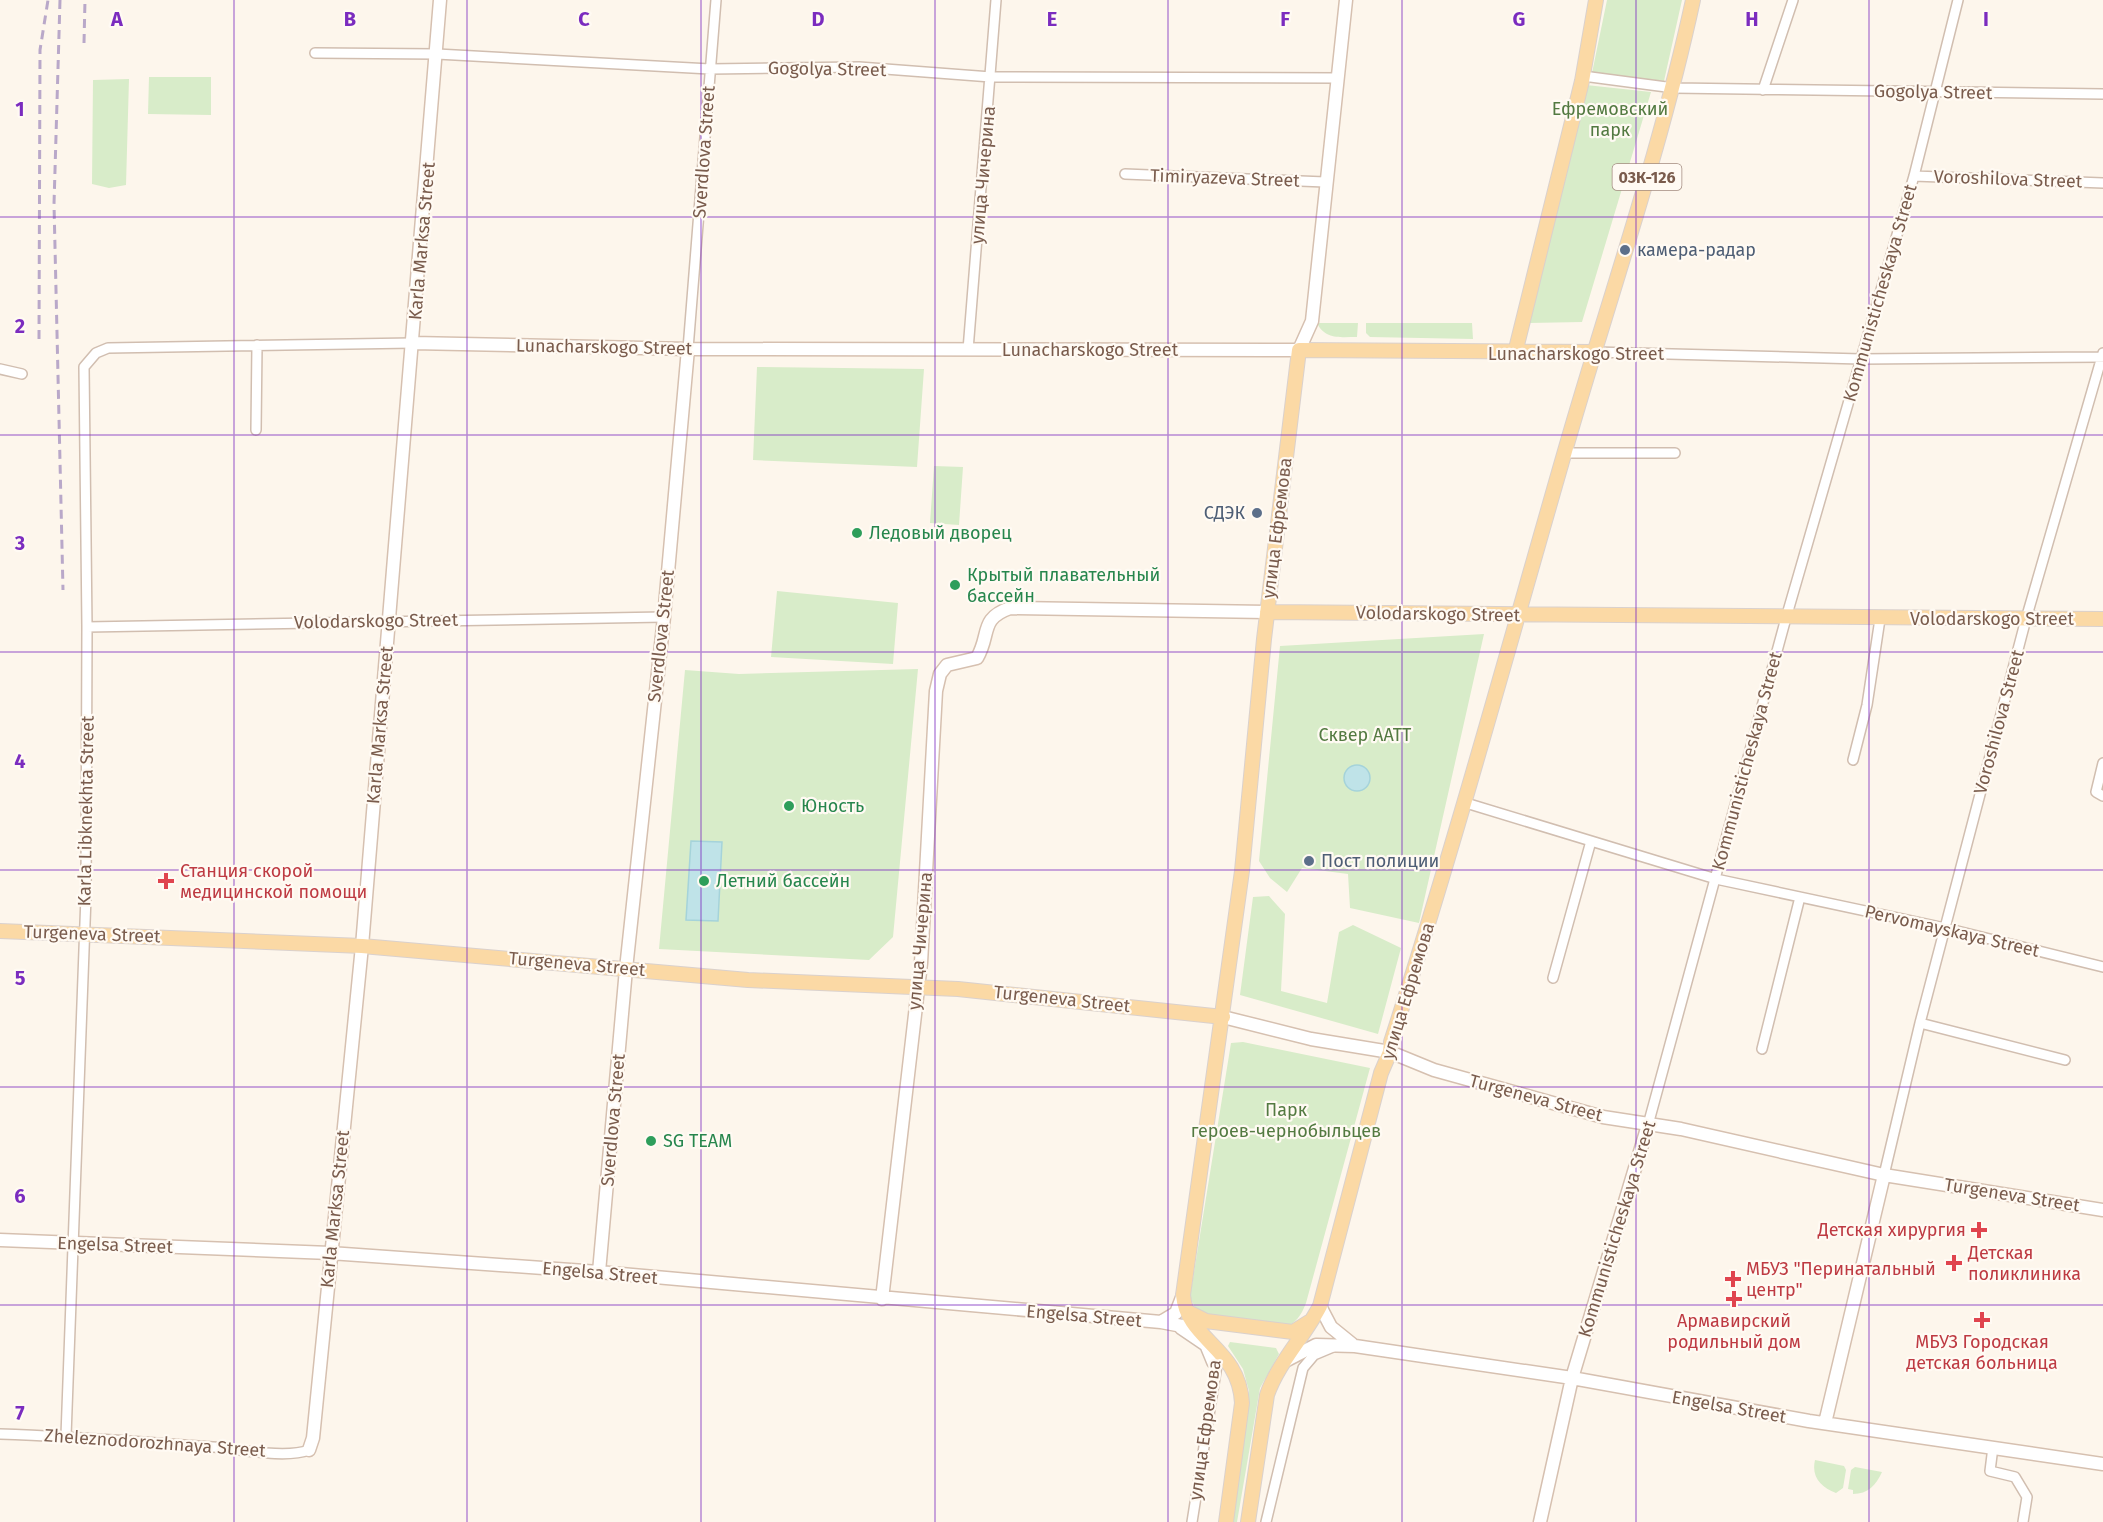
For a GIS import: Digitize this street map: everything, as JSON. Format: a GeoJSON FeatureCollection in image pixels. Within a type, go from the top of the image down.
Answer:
{"type":"FeatureCollection","features":[{"type":"Feature","properties":{"kind":"main road"},"geometry":{"type":"LineString","coordinates":[[1515,353],[1583,76],[1596,0]]}},
{"type":"Feature","properties":{"kind":"main road","name":"улица Ефремова"},"geometry":{"type":"LineString","coordinates":[[1248,1522],[1269,1388],[1319,1308],[1381,1073],[1390,1052],[1391,1042],[1466,803],[1564,453],[1674,88],[1693,0]]}},
{"type":"Feature","properties":{"kind":"main road","name":"улица Ефремова"},"geometry":{"type":"LineString","coordinates":[[1226,1522],[1240,1415],[1241,1389],[1238,1377],[1226,1356],[1198,1329],[1184,1301],[1242,871],[1267,612],[1299,350]]}},
{"type":"Feature","properties":{"kind":"main road","name":"Lunacharskogo Street"},"geometry":{"type":"LineString","coordinates":[[1299,350],[1594,352]]}},
{"type":"Feature","properties":{"kind":"main road","name":"Volodarskogo Street"},"geometry":{"type":"LineString","coordinates":[[1267,612],[1880,619],[2103,619]]}},
{"type":"Feature","properties":{"kind":"main road","name":"Turgeneva Street"},"geometry":{"type":"LineString","coordinates":[[0,931],[362,946],[748,980],[917,987],[1055,998],[1223,1017]]}},
{"type":"Feature","properties":{"kind":"main road"},"geometry":{"type":"LineString","coordinates":[[1184,1301],[1196,1318],[1206,1321],[1293,1332],[1308,1324],[1319,1308]]}},
{"type":"Feature","properties":{"kind":"street","name":"Karla Marksa Street"},"geometry":{"type":"LineString","coordinates":[[309,1450],[313,1437],[362,946],[440,0]]}},
{"type":"Feature","properties":{"kind":"street","name":"Sverdlova Street"},"geometry":{"type":"LineString","coordinates":[[599,1272],[626,969],[664,617],[716,0]]}},
{"type":"Feature","properties":{"kind":"street","name":"улица Чичерина"},"geometry":{"type":"LineString","coordinates":[[968,350],[996,0]]}},
{"type":"Feature","properties":{"kind":"street","name":"Timiryazeva Street"},"geometry":{"type":"LineString","coordinates":[[1299,350],[1312,321],[1346,0]]}},
{"type":"Feature","properties":{"kind":"street"},"geometry":{"type":"LineString","coordinates":[[1763,90],[1793,0]]}},
{"type":"Feature","properties":{"kind":"street","name":"Kommunisticheskaya Street"},"geometry":{"type":"LineString","coordinates":[[1540,1522],[1572,1378],[1648,1125],[1786,618],[1914,176],[1958,0]]}},
{"type":"Feature","properties":{"kind":"street","name":"Gogolya Street"},"geometry":{"type":"LineString","coordinates":[[315,52],[437,54],[710,69],[859,67],[991,76],[1338,78]]}},
{"type":"Feature","properties":{"kind":"street","name":"Gogolya Street"},"geometry":{"type":"LineString","coordinates":[[1583,76],[1674,88],[2103,94]]}},
{"type":"Feature","properties":{"kind":"street","name":"Timiryazeva Street"},"geometry":{"type":"LineString","coordinates":[[1125,174],[1325,182]]}},
{"type":"Feature","properties":{"kind":"street","name":"Voroshilova Street"},"geometry":{"type":"LineString","coordinates":[[1914,176],[2103,183]]}},
{"type":"Feature","properties":{"kind":"street","name":"Lunacharskogo Street"},"geometry":{"type":"LineString","coordinates":[[84,367],[96,353],[108,348],[257,345],[413,343],[688,349],[1299,350]]}},
{"type":"Feature","properties":{"kind":"street"},"geometry":{"type":"LineString","coordinates":[[256,430],[257,345]]}},
{"type":"Feature","properties":{"kind":"street","name":"Lunacharskogo Street"},"geometry":{"type":"LineString","coordinates":[[1594,352],[1861,359],[2103,356]]}},
{"type":"Feature","properties":{"kind":"street","name":"Voroshilova Street"},"geometry":{"type":"LineString","coordinates":[[1825,1423],[1920,1023],[2026,619],[2103,356]]}},
{"type":"Feature","properties":{"kind":"street","name":"Karla Libknekhta Street"},"geometry":{"type":"LineString","coordinates":[[66,1436],[84,933],[87,627],[84,367]]}},
{"type":"Feature","properties":{"kind":"street"},"geometry":{"type":"LineString","coordinates":[[0,369],[22,374]]}},
{"type":"Feature","properties":{"kind":"street"},"geometry":{"type":"LineString","coordinates":[[1564,453],[1675,453]]}},
{"type":"Feature","properties":{"kind":"street","name":"Volodarskogo Street"},"geometry":{"type":"LineString","coordinates":[[996,612],[1010,608],[1267,612]]}},
{"type":"Feature","properties":{"kind":"street","name":"улица Чичерина"},"geometry":{"type":"LineString","coordinates":[[882,1299],[921,963],[936,691],[940,674],[947,665],[976,658],[983,648],[988,622],[996,612]]}},
{"type":"Feature","properties":{"kind":"street","name":"Volodarskogo Street"},"geometry":{"type":"LineString","coordinates":[[87,627],[664,617]]}},
{"type":"Feature","properties":{"kind":"street"},"geometry":{"type":"LineString","coordinates":[[1853,760],[1867,705],[1880,619]]}},
{"type":"Feature","properties":{"kind":"street"},"geometry":{"type":"LineString","coordinates":[[2103,763],[2096,792],[2103,796]]}},
{"type":"Feature","properties":{"kind":"street","name":"Pervomayskaya Street"},"geometry":{"type":"LineString","coordinates":[[1466,803],[1716,879],[1946,928],[2103,967]]}},
{"type":"Feature","properties":{"kind":"street"},"geometry":{"type":"LineString","coordinates":[[1553,978],[1591,841]]}},
{"type":"Feature","properties":{"kind":"street"},"geometry":{"type":"LineString","coordinates":[[1762,1049],[1800,897]]}},
{"type":"Feature","properties":{"kind":"street","name":"Turgeneva Street"},"geometry":{"type":"LineString","coordinates":[[1223,1017],[1311,1040],[1390,1052],[1434,1070],[1603,1117],[1681,1129],[1884,1175],[2103,1210]]}},
{"type":"Feature","properties":{"kind":"street"},"geometry":{"type":"LineString","coordinates":[[1920,1023],[2065,1060]]}},
{"type":"Feature","properties":{"kind":"street","name":"Engelsa Street"},"geometry":{"type":"LineString","coordinates":[[0,1240],[330,1253],[599,1272],[882,1299],[1161,1322],[1198,1329]]}},
{"type":"Feature","properties":{"kind":"street"},"geometry":{"type":"LineString","coordinates":[[1161,1322],[1176,1313],[1184,1301]]}},
{"type":"Feature","properties":{"kind":"street"},"geometry":{"type":"LineString","coordinates":[[1319,1308],[1331,1328],[1355,1346]]}},
{"type":"Feature","properties":{"kind":"street"},"geometry":{"type":"LineString","coordinates":[[1161,1322],[1193,1336],[1208,1350],[1212,1365],[1210,1399]]}},
{"type":"Feature","properties":{"kind":"street","name":"улица Ефремова"},"geometry":{"type":"LineString","coordinates":[[1192,1522],[1217,1360],[1210,1340]]}},
{"type":"Feature","properties":{"kind":"street","name":"Engelsa Street"},"geometry":{"type":"LineString","coordinates":[[1285,1361],[1302,1350],[1316,1345],[1355,1346],[1572,1378],[1825,1423],[2103,1464]]}},
{"type":"Feature","properties":{"kind":"street"},"geometry":{"type":"LineString","coordinates":[[1266,1522],[1303,1368],[1321,1351],[1334,1347],[1355,1346]]}},
{"type":"Feature","properties":{"kind":"street","name":"Zheleznodorozhnaya Street"},"geometry":{"type":"LineString","coordinates":[[0,1434],[66,1436],[267,1452],[301,1453],[309,1450]]}},
{"type":"Feature","properties":{"kind":"street"},"geometry":{"type":"LineString","coordinates":[[1993,1448],[1990,1471],[2015,1477],[2027,1497],[2023,1522]]}},
{"type":"Feature","properties":{"kind":"green space","name":"Ефремовский парк"},"geometry":{"type":"Polygon","coordinates":[[[1607,0],[1682,0],[1664,81],[1592,73],[1607,0]]]}},
{"type":"Feature","properties":{"kind":"green space"},"geometry":{"type":"Polygon","coordinates":[[[149,77],[211,77],[211,115],[148,114],[149,77]]]}},
{"type":"Feature","properties":{"kind":"green space"},"geometry":{"type":"Polygon","coordinates":[[[129,79],[126,185],[109,188],[92,184],[93,80],[129,79]]]}},
{"type":"Feature","properties":{"kind":"green space","name":"Ефремовский парк"},"geometry":{"type":"Polygon","coordinates":[[[1586,85],[1651,92],[1582,322],[1529,323],[1586,85]]]}},
{"type":"Feature","properties":{"kind":"green space"},"geometry":{"type":"Polygon","coordinates":[[[1317,323],[1358,323],[1357,337],[1329,335],[1317,323]]]}},
{"type":"Feature","properties":{"kind":"green space"},"geometry":{"type":"Polygon","coordinates":[[[1366,323],[1472,323],[1473,339],[1370,337],[1366,333],[1366,323]]]}},
{"type":"Feature","properties":{"kind":"green space"},"geometry":{"type":"Polygon","coordinates":[[[757,367],[924,369],[917,467],[753,460],[757,367]]]}},
{"type":"Feature","properties":{"kind":"green space"},"geometry":{"type":"Polygon","coordinates":[[[934,466],[963,467],[959,525],[930,523],[934,466]]]}},
{"type":"Feature","properties":{"kind":"green space"},"geometry":{"type":"Polygon","coordinates":[[[777,591],[898,603],[893,664],[771,657],[777,591]]]}},
{"type":"Feature","properties":{"kind":"green space","name":"Сквер ААТТ"},"geometry":{"type":"Polygon","coordinates":[[[1484,634],[1419,923],[1350,908],[1348,874],[1302,868],[1287,892],[1270,878],[1259,861],[1280,646],[1484,634]]]}},
{"type":"Feature","properties":{"kind":"green space","name":"Юность"},"geometry":{"type":"Polygon","coordinates":[[[918,669],[893,937],[869,960],[659,949],[685,670],[739,674],[918,669]]]}},
{"type":"Feature","properties":{"kind":"green space"},"geometry":{"type":"Polygon","coordinates":[[[1269,896],[1285,914],[1281,991],[1327,1003],[1339,932],[1353,925],[1401,948],[1378,1034],[1240,995],[1253,897],[1269,896]]]}},
{"type":"Feature","properties":{"kind":"green space","name":"Парк героев-чернобыльцев"},"geometry":{"type":"Polygon","coordinates":[[[1243,1042],[1370,1068],[1306,1303],[1298,1318],[1284,1328],[1198,1314],[1190,1297],[1231,1043],[1243,1042]]]}},
{"type":"Feature","properties":{"kind":"green space"},"geometry":{"type":"Polygon","coordinates":[[[1230,1342],[1276,1348],[1279,1354],[1260,1388],[1237,1522],[1231,1522],[1249,1391],[1243,1369],[1228,1346],[1230,1342]]]}},
{"type":"Feature","properties":{"kind":"green space"},"geometry":{"type":"Polygon","coordinates":[[[1815,1460],[1844,1466],[1846,1470],[1843,1488],[1836,1493],[1818,1481],[1814,1471],[1815,1460]]]}},
{"type":"Feature","properties":{"kind":"green space"},"geometry":{"type":"Polygon","coordinates":[[[1855,1467],[1882,1472],[1871,1488],[1853,1494],[1853,1490],[1848,1489],[1851,1470],[1855,1467]]]}},
{"type":"Feature","properties":{"kind":"water"},"geometry":{"type":"Polygon","coordinates":[[[1357,765],[1366,769],[1370,778],[1366,787],[1357,791],[1348,787],[1344,778],[1348,769],[1357,765]]]}},
{"type":"Feature","properties":{"kind":"water","name":"Летний бассейн"},"geometry":{"type":"Polygon","coordinates":[[[691,841],[722,842],[718,921],[686,920],[691,841]]]}},
{"type":"Feature","properties":{"kind":"railway"},"geometry":{"type":"LineString","coordinates":[[39,339],[40,50],[48,0]]}},
{"type":"Feature","properties":{"kind":"railway"},"geometry":{"type":"LineString","coordinates":[[60,0],[54,204],[63,590]]}},
{"type":"Feature","properties":{"kind":"railway"},"geometry":{"type":"LineString","coordinates":[[84,43],[85,0]]}},
{"type":"Feature","properties":{"kind":"place","name":"камера-радар"},"geometry":{"type":"Point","coordinates":[1625,250]}},
{"type":"Feature","properties":{"kind":"place","name":"СДЭК"},"geometry":{"type":"Point","coordinates":[1257,513]}},
{"type":"Feature","properties":{"kind":"place","name":"Ледовый дворец"},"geometry":{"type":"Point","coordinates":[857,533]}},
{"type":"Feature","properties":{"kind":"place","name":"Крытый плавательный бассейн"},"geometry":{"type":"Point","coordinates":[955,585]}},
{"type":"Feature","properties":{"kind":"place","name":"Юность"},"geometry":{"type":"Point","coordinates":[789,806]}},
{"type":"Feature","properties":{"kind":"place","name":"Пост полиции"},"geometry":{"type":"Point","coordinates":[1309,861]}},
{"type":"Feature","properties":{"kind":"place","name":"Станция скорой медицинской помощи"},"geometry":{"type":"Point","coordinates":[166,881]}},
{"type":"Feature","properties":{"kind":"place","name":"Летний бассейн"},"geometry":{"type":"Point","coordinates":[704,881]}},
{"type":"Feature","properties":{"kind":"place","name":"SG TEAM"},"geometry":{"type":"Point","coordinates":[651,1141]}},
{"type":"Feature","properties":{"kind":"place","name":"Детская хирургия"},"geometry":{"type":"Point","coordinates":[1979,1230]}},
{"type":"Feature","properties":{"kind":"place","name":"Детская поликлиника"},"geometry":{"type":"Point","coordinates":[1954,1263]}},
{"type":"Feature","properties":{"kind":"place","name":"МБУЗ \"Перинатальный центр\""},"geometry":{"type":"Point","coordinates":[1733,1279]}},
{"type":"Feature","properties":{"kind":"place","name":"Армавирский родильный дом"},"geometry":{"type":"Point","coordinates":[1734,1299]}},
{"type":"Feature","properties":{"kind":"place","name":"МБУЗ Городская детская больница"},"geometry":{"type":"Point","coordinates":[1982,1320]}}]}
